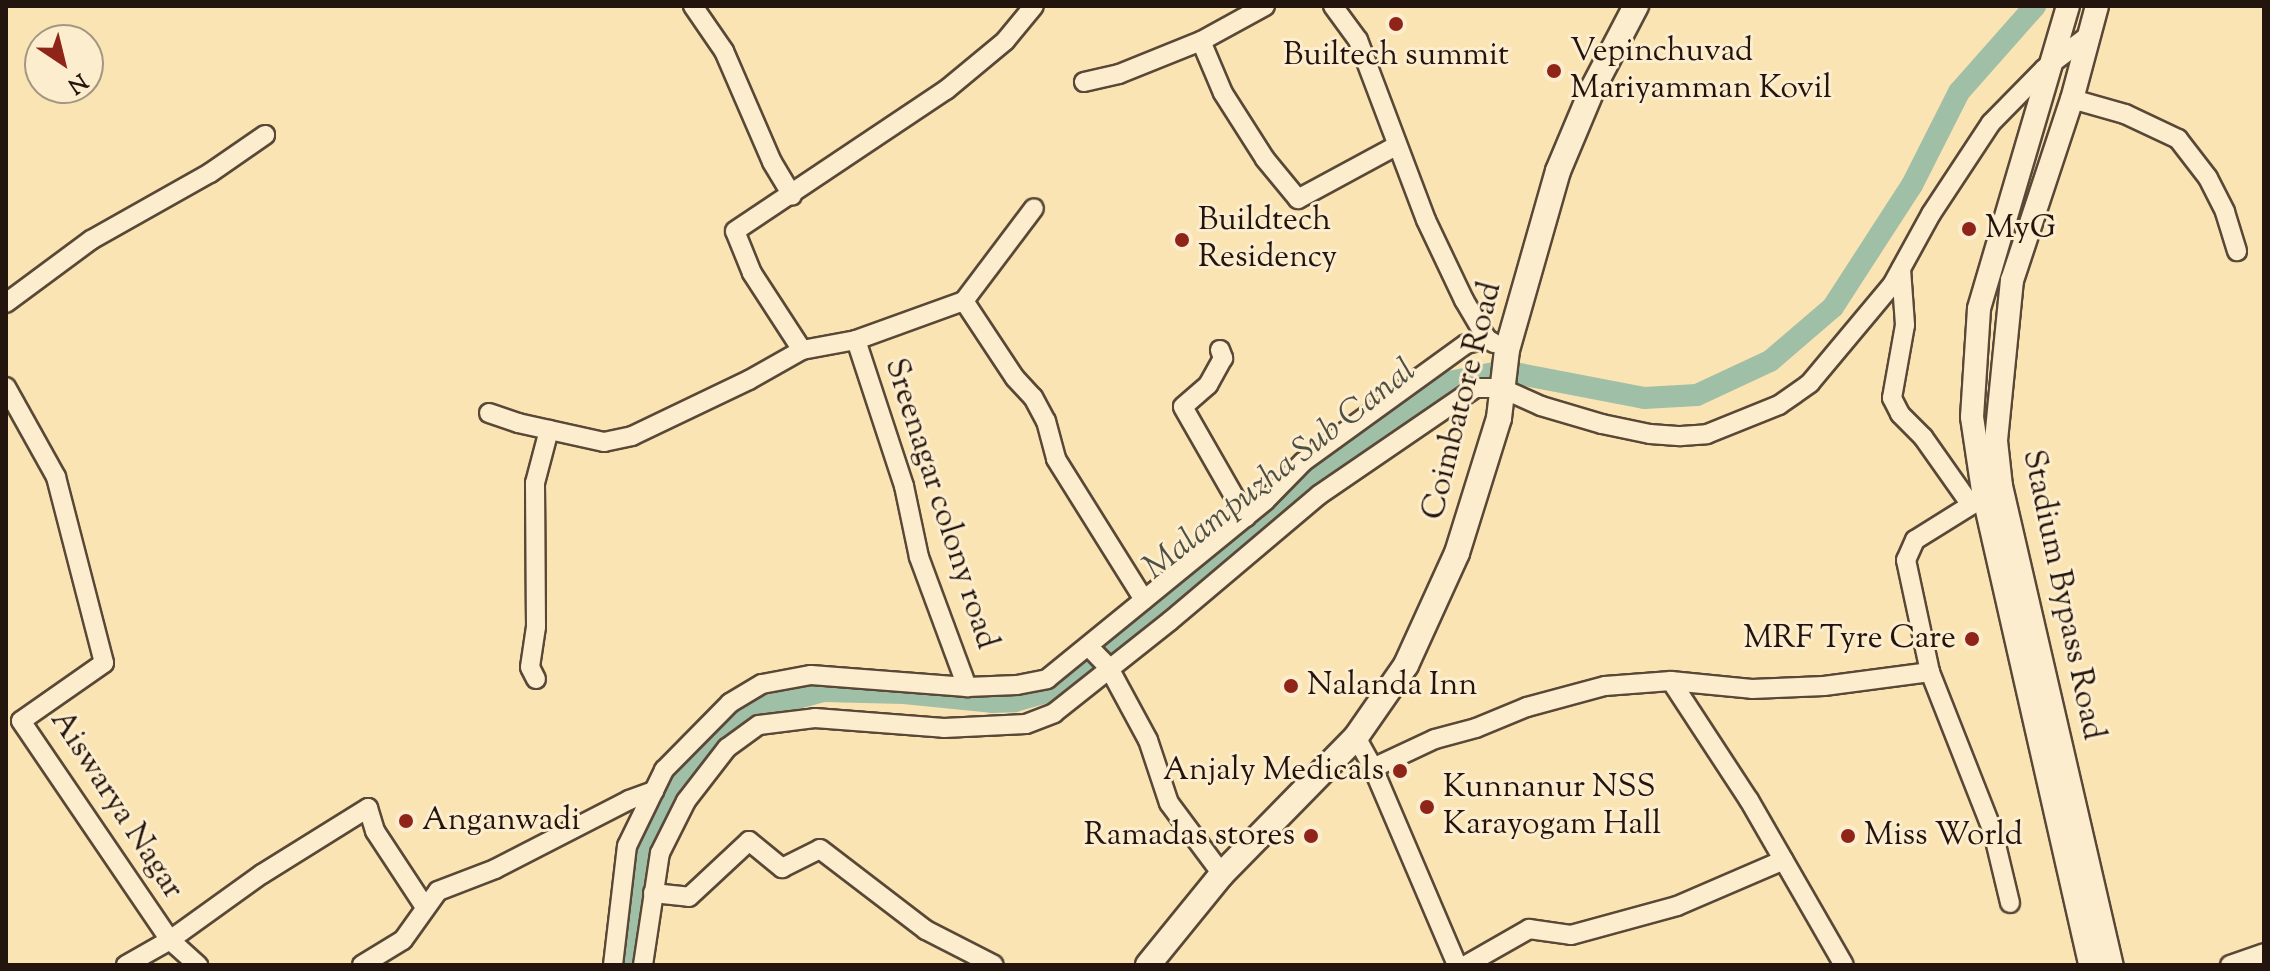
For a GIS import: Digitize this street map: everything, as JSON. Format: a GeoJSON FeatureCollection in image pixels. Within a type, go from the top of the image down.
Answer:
{"type":"FeatureCollection","features":[{"type":"Feature","properties":{"kind":"main road","name":"Coimbatore Road"},"geometry":{"type":"LineString","coordinates":[[1148,965],[1222,874],[1356,737],[1406,665],[1457,553],[1499,418],[1501,388],[1497,344],[1558,171],[1592,90],[1632,8]]}},
{"type":"Feature","properties":{"kind":"street"},"geometry":{"type":"LineString","coordinates":[[693,6],[724,51],[772,162],[792,195]]}},
{"type":"Feature","properties":{"kind":"street"},"geometry":{"type":"LineString","coordinates":[[802,350],[752,273],[735,231],[946,90],[1005,41],[1034,6]]}},
{"type":"Feature","properties":{"kind":"street"},"geometry":{"type":"LineString","coordinates":[[1084,82],[1119,74],[1201,41],[1265,6]]}},
{"type":"Feature","properties":{"kind":"street"},"geometry":{"type":"LineString","coordinates":[[1333,6],[1358,40],[1426,220],[1497,344]]}},
{"type":"Feature","properties":{"kind":"street","name":"Stadium Bypass Road"},"geometry":{"type":"LineString","coordinates":[[2068,6],[1979,309],[1972,417],[1977,501],[2090,965]]}},
{"type":"Feature","properties":{"kind":"street","name":"Stadium Bypass Road"},"geometry":{"type":"LineString","coordinates":[[2097,6],[2072,99],[2012,280],[1996,441],[2001,486],[2112,965]]}},
{"type":"Feature","properties":{"kind":"street"},"geometry":{"type":"LineString","coordinates":[[643,965],[660,853],[686,801],[727,748],[759,725],[815,718],[944,728],[1026,724],[1054,713],[1319,495],[1475,388],[1501,388],[1541,406],[1650,434],[1707,434],[1779,405],[1810,383],[1854,333],[1901,269],[1931,214],[1991,123],[2051,65],[2088,36]]}},
{"type":"Feature","properties":{"kind":"street"},"geometry":{"type":"LineString","coordinates":[[1201,41],[1223,93],[1265,159],[1298,199],[1396,146]]}},
{"type":"Feature","properties":{"kind":"street"},"geometry":{"type":"LineString","coordinates":[[2072,99],[2125,114],[2178,139],[2208,178],[2225,212],[2237,251]]}},
{"type":"Feature","properties":{"kind":"street"},"geometry":{"type":"LineString","coordinates":[[6,303],[91,240],[210,173],[265,135]]}},
{"type":"Feature","properties":{"kind":"street"},"geometry":{"type":"LineString","coordinates":[[1034,208],[964,301],[1015,378],[1033,397],[1046,421],[1056,459],[1144,600]]}},
{"type":"Feature","properties":{"kind":"street"},"geometry":{"type":"LineString","coordinates":[[1901,269],[1905,325],[1892,398],[1900,414],[1977,501],[1915,540],[1906,560],[1930,672],[1993,832],[2010,903]]}},
{"type":"Feature","properties":{"kind":"street","name":"Sreenagar colony road"},"geometry":{"type":"LineString","coordinates":[[489,413],[604,442],[632,436],[749,380],[802,350],[856,340],[964,301]]}},
{"type":"Feature","properties":{"kind":"street","name":"Sreenagar colony road"},"geometry":{"type":"LineString","coordinates":[[856,340],[904,486],[919,557],[967,687]]}},
{"type":"Feature","properties":{"kind":"street","name":"Sreenagar colony road"},"geometry":{"type":"LineString","coordinates":[[613,965],[627,846],[664,770],[730,703],[762,684],[811,675],[967,687],[1017,685],[1047,679],[1246,517],[1303,462],[1466,344],[1497,344]]}},
{"type":"Feature","properties":{"kind":"street"},"geometry":{"type":"LineString","coordinates":[[1220,350],[1223,358],[1208,385],[1183,407],[1246,517]]}},
{"type":"Feature","properties":{"kind":"street","name":"Aiswarya Nagar"},"geometry":{"type":"LineString","coordinates":[[6,387],[56,477],[104,663],[13,725],[170,940],[198,965]]}},
{"type":"Feature","properties":{"kind":"street"},"geometry":{"type":"LineString","coordinates":[[536,679],[530,667],[536,627],[535,483],[549,430]]}},
{"type":"Feature","properties":{"kind":"street"},"geometry":{"type":"LineString","coordinates":[[1089,647],[1109,668],[1148,740],[1169,803],[1222,874]]}},
{"type":"Feature","properties":{"kind":"street"},"geometry":{"type":"LineString","coordinates":[[1373,768],[1435,739],[1476,728],[1527,707],[1605,686],[1671,681],[1752,689],[1809,687],[1930,672]]}},
{"type":"Feature","properties":{"kind":"street"},"geometry":{"type":"LineString","coordinates":[[1671,681],[1784,860],[1844,965]]}},
{"type":"Feature","properties":{"kind":"street"},"geometry":{"type":"LineString","coordinates":[[1356,737],[1373,768],[1457,965]]}},
{"type":"Feature","properties":{"kind":"street"},"geometry":{"type":"LineString","coordinates":[[362,965],[403,940],[438,891],[495,869],[629,800],[654,791]]}},
{"type":"Feature","properties":{"kind":"street"},"geometry":{"type":"LineString","coordinates":[[126,965],[170,940],[262,874],[368,808],[375,831],[425,907]]}},
{"type":"Feature","properties":{"kind":"street"},"geometry":{"type":"LineString","coordinates":[[653,893],[689,897],[749,841],[782,868],[820,849],[926,930],[994,965]]}},
{"type":"Feature","properties":{"kind":"street"},"geometry":{"type":"LineString","coordinates":[[1466,965],[1529,929],[1571,935],[1677,906],[1784,860]]}},
{"type":"Feature","properties":{"kind":"street"},"geometry":{"type":"LineString","coordinates":[[2230,965],[2264,953]]}},
{"type":"Feature","properties":{"kind":"waterway","name":"Malampuzha Sub Canal"},"geometry":{"type":"LineString","coordinates":[[629,965],[638,873],[648,826],[698,753],[739,714],[823,691],[904,693],[992,702],[1015,701],[1061,688],[1325,471],[1449,382],[1504,371],[1644,398],[1697,395],[1770,361],[1833,307],[1912,185],[1959,92],[2035,6]]}},
{"type":"Feature","properties":{"kind":"place","name":"Builtech summit"},"geometry":{"type":"Point","coordinates":[1396,24]}},
{"type":"Feature","properties":{"kind":"place","name":"Vepinchuvad Mariyamman Kovil"},"geometry":{"type":"Point","coordinates":[1554,71]}},
{"type":"Feature","properties":{"kind":"place","name":"MyG"},"geometry":{"type":"Point","coordinates":[1969,229]}},
{"type":"Feature","properties":{"kind":"place","name":"Buildtech Residency"},"geometry":{"type":"Point","coordinates":[1182,240]}},
{"type":"Feature","properties":{"kind":"place","name":"MRF Tyre Care"},"geometry":{"type":"Point","coordinates":[1972,639]}},
{"type":"Feature","properties":{"kind":"place","name":"Nalanda Inn"},"geometry":{"type":"Point","coordinates":[1291,686]}},
{"type":"Feature","properties":{"kind":"place","name":"Anjaly Medicals"},"geometry":{"type":"Point","coordinates":[1400,771]}},
{"type":"Feature","properties":{"kind":"place","name":"Kunnanur NSS Karayogam Hall"},"geometry":{"type":"Point","coordinates":[1427,807]}},
{"type":"Feature","properties":{"kind":"place","name":"Anganwadi"},"geometry":{"type":"Point","coordinates":[406,821]}},
{"type":"Feature","properties":{"kind":"place","name":"Ramadas stores"},"geometry":{"type":"Point","coordinates":[1311,836]}},
{"type":"Feature","properties":{"kind":"place","name":"Miss World"},"geometry":{"type":"Point","coordinates":[1848,836]}}]}
